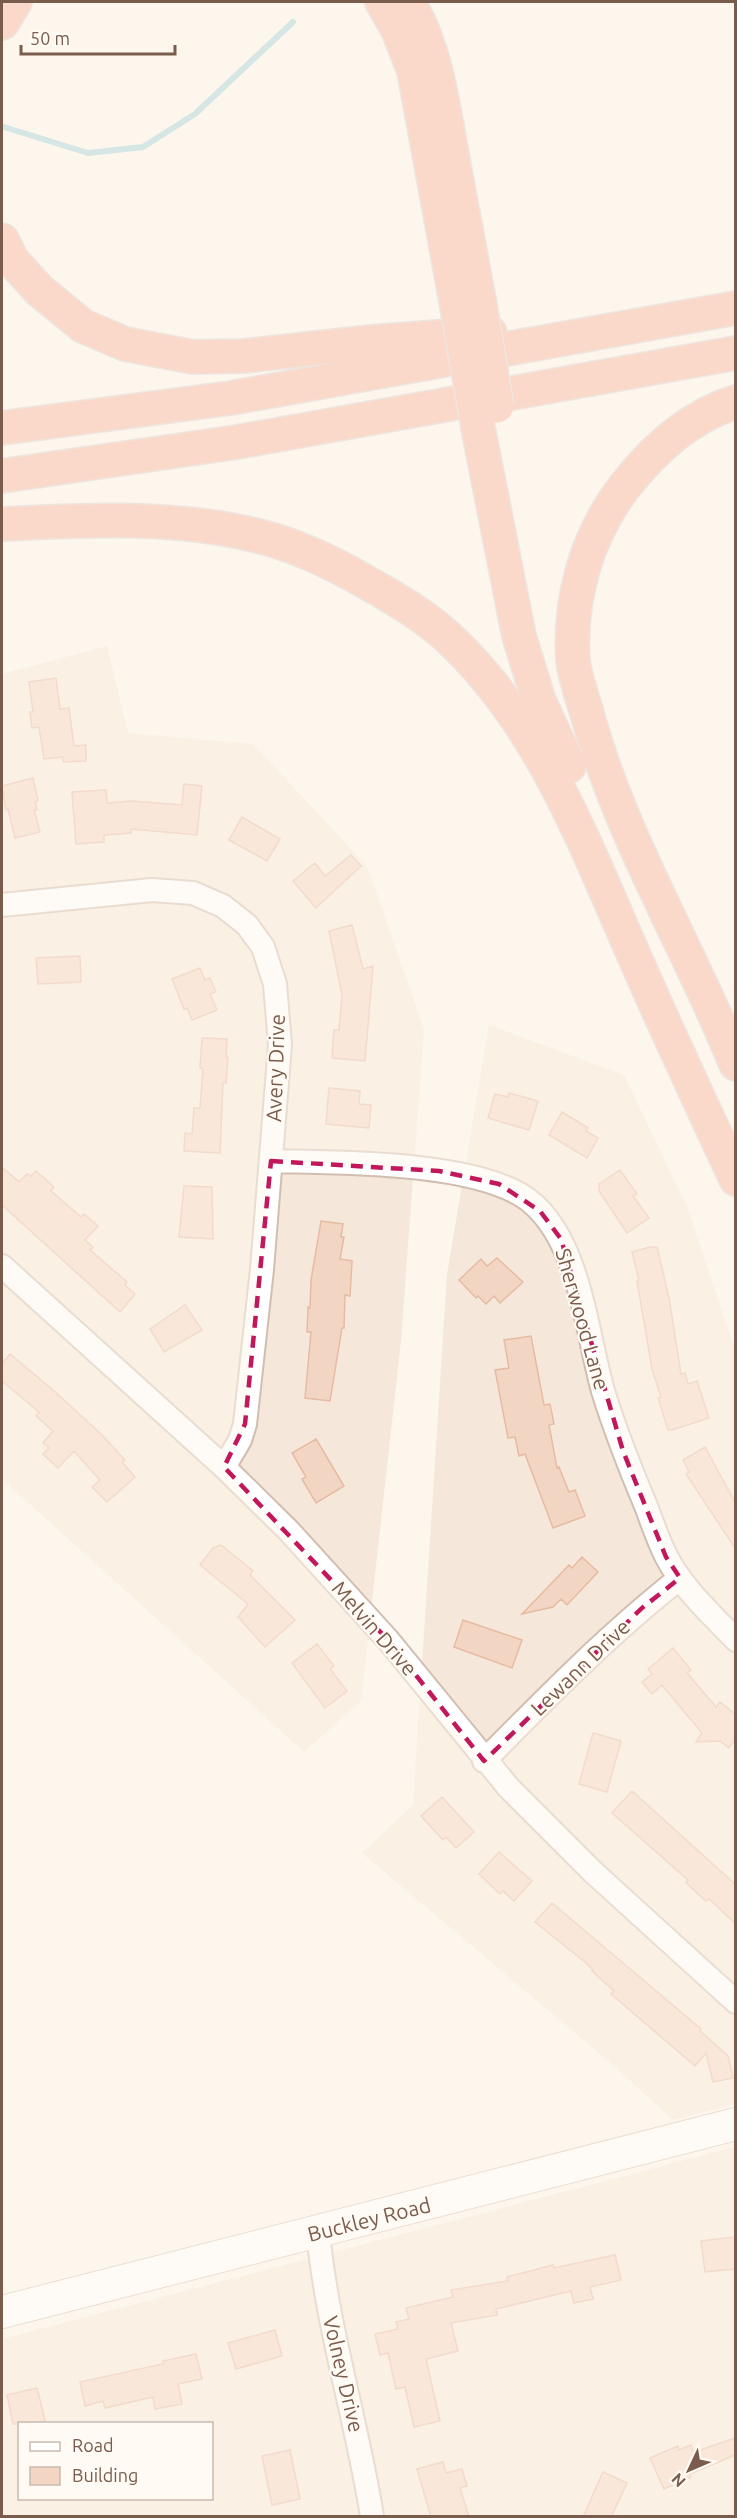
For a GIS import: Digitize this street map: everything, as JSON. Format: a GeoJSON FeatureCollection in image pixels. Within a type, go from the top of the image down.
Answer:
{"type":"FeatureCollection","features":[{"type":"Feature","properties":{"kind":"highway"},"geometry":{"type":"LineString","coordinates":[[2,23],[15,2]]}},
{"type":"Feature","properties":{"kind":"highway"},"geometry":{"type":"LineString","coordinates":[[382,2],[398,30],[414,71],[467,301],[490,428],[519,636],[539,701],[588,808],[611,902]]}},
{"type":"Feature","properties":{"kind":"highway"},"geometry":{"type":"LineString","coordinates":[[407,2],[414,10],[430,52],[444,109],[467,301]]}},
{"type":"Feature","properties":{"kind":"highway"},"geometry":{"type":"LineString","coordinates":[[2,240],[12,260],[39,290],[83,326],[125,344],[193,357],[244,356],[371,342],[672,320]]}},
{"type":"Feature","properties":{"kind":"highway"},"geometry":{"type":"LineString","coordinates":[[2,428],[231,398],[735,308]]}},
{"type":"Feature","properties":{"kind":"highway"},"geometry":{"type":"LineString","coordinates":[[2,476],[237,442],[735,354]]}},
{"type":"Feature","properties":{"kind":"highway"},"geometry":{"type":"LineString","coordinates":[[735,402],[694,422],[670,438],[644,462],[618,495],[590,544],[580,575],[575,604],[573,661],[600,760],[735,1064]]}},
{"type":"Feature","properties":{"kind":"highway"},"geometry":{"type":"LineString","coordinates":[[490,428],[544,646],[576,728],[615,811],[653,883]]}},
{"type":"Feature","properties":{"kind":"highway"},"geometry":{"type":"LineString","coordinates":[[2,524],[57,521],[179,523],[258,536],[329,561],[396,598],[453,641],[483,674],[527,731],[564,795],[735,1179]]}},
{"type":"Feature","properties":{"kind":"street","name":"Avery Drive"},"geometry":{"type":"LineString","coordinates":[[2,905],[152,890],[193,893],[224,906],[247,925],[264,947],[275,984],[280,1045],[262,1269],[245,1424],[240,1440],[224,1467]]}},
{"type":"Feature","properties":{"kind":"street","name":"Sherwood Lane"},"geometry":{"type":"LineString","coordinates":[[271,1161],[358,1164],[439,1171],[499,1184],[522,1196],[540,1211],[561,1239],[579,1292],[603,1390],[623,1451],[666,1557],[692,1594],[735,1640]]}},
{"type":"Feature","properties":{"kind":"street","name":"Melvin Drive"},"geometry":{"type":"LineString","coordinates":[[2,1266],[224,1467],[289,1531],[388,1640],[484,1761],[509,1788],[593,1872],[735,2002]]}},
{"type":"Feature","properties":{"kind":"street","name":"Lewann Drive"},"geometry":{"type":"LineString","coordinates":[[484,1761],[557,1687],[642,1608],[680,1578]]}},
{"type":"Feature","properties":{"kind":"street","name":"Buckley Road"},"geometry":{"type":"LineString","coordinates":[[2,2312],[735,2124]]}},
{"type":"Feature","properties":{"kind":"street","name":"Volney Drive"},"geometry":{"type":"LineString","coordinates":[[318,2232],[323,2284],[363,2459],[372,2517]]}},
{"type":"Feature","properties":{"kind":"highlighted area"},"geometry":{"type":"Polygon","coordinates":[[[271,1161],[439,1171],[499,1184],[540,1211],[561,1239],[623,1451],[666,1557],[680,1578],[642,1608],[484,1761],[388,1640],[224,1467],[245,1424],[271,1161]]]}},
{"type":"Feature","properties":{"kind":"shaded area"},"geometry":{"type":"Polygon","coordinates":[[[107,646],[128,733],[253,744],[367,866],[424,1029],[401,1341],[361,1701],[304,1752],[2,1479],[2,674],[107,646]]]}},
{"type":"Feature","properties":{"kind":"shaded area"},"geometry":{"type":"Polygon","coordinates":[[[489,1025],[624,1075],[688,1209],[735,1351],[735,2104],[673,2120],[613,2065],[362,1853],[413,1805],[447,1274],[489,1025]]]}},
{"type":"Feature","properties":{"kind":"shaded area"},"geometry":{"type":"Polygon","coordinates":[[[735,2147],[735,2516],[2,2516],[2,2339],[735,2147]]]}},
{"type":"Feature","properties":{"kind":"building"},"geometry":{"type":"Polygon","coordinates":[[[56,678],[60,709],[69,708],[74,746],[86,745],[86,761],[63,762],[63,757],[44,759],[39,727],[32,728],[30,712],[33,712],[29,682],[56,678]]]}},
{"type":"Feature","properties":{"kind":"building"},"geometry":{"type":"Polygon","coordinates":[[[33,778],[38,801],[35,802],[37,810],[34,810],[40,832],[15,838],[8,809],[6,810],[2,786],[33,778]]]}},
{"type":"Feature","properties":{"kind":"building"},"geometry":{"type":"Polygon","coordinates":[[[184,784],[202,786],[197,835],[131,829],[131,833],[104,835],[104,842],[76,844],[72,792],[106,790],[107,803],[131,801],[182,805],[184,784]]]}},
{"type":"Feature","properties":{"kind":"building"},"geometry":{"type":"Polygon","coordinates":[[[242,817],[280,839],[267,861],[229,840],[242,817]]]}},
{"type":"Feature","properties":{"kind":"building"},"geometry":{"type":"Polygon","coordinates":[[[351,855],[361,866],[316,908],[293,881],[315,863],[325,876],[351,855]]]}},
{"type":"Feature","properties":{"kind":"building"},"geometry":{"type":"Polygon","coordinates":[[[352,925],[363,969],[373,966],[365,1061],[332,1058],[334,1030],[339,1030],[342,995],[329,931],[352,925]]]}},
{"type":"Feature","properties":{"kind":"building"},"geometry":{"type":"Polygon","coordinates":[[[80,956],[81,982],[38,984],[36,958],[80,956]]]}},
{"type":"Feature","properties":{"kind":"building"},"geometry":{"type":"Polygon","coordinates":[[[200,968],[205,980],[210,978],[216,992],[210,994],[217,1010],[192,1020],[187,1008],[184,1009],[172,979],[200,968]]]}},
{"type":"Feature","properties":{"kind":"building"},"geometry":{"type":"Polygon","coordinates":[[[202,1038],[227,1039],[226,1057],[228,1057],[226,1083],[223,1083],[220,1153],[184,1151],[185,1133],[192,1134],[194,1108],[200,1108],[203,1069],[200,1068],[202,1038]]]}},
{"type":"Feature","properties":{"kind":"building"},"geometry":{"type":"Polygon","coordinates":[[[329,1088],[360,1091],[359,1104],[371,1105],[369,1128],[326,1124],[329,1088]]]}},
{"type":"Feature","properties":{"kind":"building"},"geometry":{"type":"Polygon","coordinates":[[[509,1093],[538,1101],[529,1130],[488,1118],[495,1094],[508,1097],[509,1093]]]}},
{"type":"Feature","properties":{"kind":"building"},"geometry":{"type":"Polygon","coordinates":[[[562,1112],[588,1128],[586,1131],[598,1138],[587,1158],[549,1135],[562,1112]]]}},
{"type":"Feature","properties":{"kind":"building"},"geometry":{"type":"Polygon","coordinates":[[[2,1167],[19,1182],[27,1174],[31,1176],[36,1171],[54,1187],[51,1191],[81,1217],[84,1214],[98,1226],[85,1240],[93,1247],[90,1250],[127,1282],[125,1285],[135,1294],[120,1312],[2,1205],[2,1167]]]}},
{"type":"Feature","properties":{"kind":"building"},"geometry":{"type":"Polygon","coordinates":[[[620,1170],[637,1194],[633,1196],[649,1218],[627,1233],[599,1191],[599,1184],[620,1170]]]}},
{"type":"Feature","properties":{"kind":"building"},"geometry":{"type":"Polygon","coordinates":[[[184,1186],[212,1187],[213,1239],[179,1237],[184,1186]]]}},
{"type":"Feature","properties":{"kind":"building"},"geometry":{"type":"Polygon","coordinates":[[[321,1221],[343,1224],[341,1237],[344,1237],[340,1259],[352,1261],[350,1296],[345,1295],[344,1328],[342,1328],[330,1401],[305,1398],[311,1332],[307,1332],[308,1307],[310,1308],[311,1280],[321,1221]]]}},
{"type":"Feature","properties":{"kind":"building"},"geometry":{"type":"Polygon","coordinates":[[[657,1247],[669,1298],[681,1374],[685,1373],[688,1384],[697,1381],[709,1418],[672,1430],[668,1430],[658,1398],[661,1397],[652,1369],[637,1281],[639,1280],[632,1252],[657,1247]]]}},
{"type":"Feature","properties":{"kind":"building"},"geometry":{"type":"Polygon","coordinates":[[[497,1258],[523,1282],[500,1303],[494,1296],[486,1304],[478,1296],[476,1298],[459,1280],[481,1259],[487,1266],[497,1258]]]}},
{"type":"Feature","properties":{"kind":"building"},"geometry":{"type":"Polygon","coordinates":[[[185,1305],[202,1330],[164,1352],[150,1329],[185,1305]]]}},
{"type":"Feature","properties":{"kind":"building"},"geometry":{"type":"Polygon","coordinates":[[[531,1336],[544,1405],[550,1404],[554,1424],[549,1425],[557,1468],[559,1467],[569,1492],[575,1490],[585,1516],[553,1528],[525,1454],[519,1456],[515,1437],[508,1438],[495,1370],[509,1368],[504,1340],[531,1336]]]}},
{"type":"Feature","properties":{"kind":"building"},"geometry":{"type":"Polygon","coordinates":[[[10,1354],[101,1434],[125,1460],[122,1462],[135,1477],[107,1502],[92,1487],[100,1480],[74,1451],[58,1468],[43,1454],[49,1448],[43,1443],[53,1431],[36,1416],[39,1412],[2,1381],[2,1364],[10,1354]]]}},
{"type":"Feature","properties":{"kind":"building"},"geometry":{"type":"Polygon","coordinates":[[[316,1439],[344,1486],[316,1503],[302,1479],[306,1477],[292,1453],[316,1439]]]}},
{"type":"Feature","properties":{"kind":"building"},"geometry":{"type":"Polygon","coordinates":[[[705,1447],[735,1502],[735,1548],[686,1474],[689,1472],[683,1460],[705,1447]]]}},
{"type":"Feature","properties":{"kind":"building"},"geometry":{"type":"Polygon","coordinates":[[[221,1545],[253,1571],[250,1575],[295,1620],[265,1647],[238,1617],[248,1604],[200,1565],[213,1548],[221,1545]]]}},
{"type":"Feature","properties":{"kind":"building"},"geometry":{"type":"Polygon","coordinates":[[[582,1557],[598,1572],[567,1605],[561,1599],[553,1607],[522,1614],[569,1565],[572,1568],[582,1557]]]}},
{"type":"Feature","properties":{"kind":"building"},"geometry":{"type":"Polygon","coordinates":[[[463,1620],[522,1640],[512,1668],[454,1647],[463,1620]]]}},
{"type":"Feature","properties":{"kind":"building"},"geometry":{"type":"Polygon","coordinates":[[[317,1644],[334,1666],[330,1669],[347,1691],[325,1708],[292,1663],[317,1644]]]}},
{"type":"Feature","properties":{"kind":"building"},"geometry":{"type":"Polygon","coordinates":[[[673,1648],[691,1670],[687,1673],[716,1707],[720,1702],[735,1714],[735,1739],[729,1748],[720,1741],[696,1742],[702,1733],[662,1685],[652,1694],[642,1682],[652,1674],[648,1669],[673,1648]]]}},
{"type":"Feature","properties":{"kind":"building"},"geometry":{"type":"Polygon","coordinates":[[[593,1733],[621,1741],[607,1792],[579,1784],[593,1733]]]}},
{"type":"Feature","properties":{"kind":"building"},"geometry":{"type":"Polygon","coordinates":[[[632,1791],[735,1884],[735,1923],[709,1899],[706,1901],[686,1883],[688,1880],[612,1813],[632,1791]]]}},
{"type":"Feature","properties":{"kind":"building"},"geometry":{"type":"Polygon","coordinates":[[[442,1797],[474,1832],[456,1848],[446,1837],[443,1840],[421,1816],[442,1797]]]}},
{"type":"Feature","properties":{"kind":"building"},"geometry":{"type":"Polygon","coordinates":[[[499,1852],[532,1881],[514,1901],[503,1891],[500,1894],[479,1874],[499,1852]]]}},
{"type":"Feature","properties":{"kind":"building"},"geometry":{"type":"Polygon","coordinates":[[[552,1903],[701,2029],[700,2031],[728,2056],[733,2078],[713,2082],[706,2053],[695,2066],[611,1994],[614,1991],[585,1962],[535,1922],[552,1903]]]}},
{"type":"Feature","properties":{"kind":"building"},"geometry":{"type":"Polygon","coordinates":[[[735,2237],[735,2269],[705,2272],[701,2241],[735,2237]]]}},
{"type":"Feature","properties":{"kind":"building"},"geometry":{"type":"Polygon","coordinates":[[[615,2255],[621,2280],[590,2287],[593,2299],[574,2303],[571,2291],[496,2309],[497,2315],[451,2323],[458,2351],[426,2359],[440,2421],[414,2427],[405,2387],[396,2389],[388,2353],[380,2355],[375,2334],[398,2329],[396,2322],[409,2319],[406,2308],[453,2297],[451,2290],[508,2281],[507,2277],[553,2265],[554,2268],[615,2255]]]}},
{"type":"Feature","properties":{"kind":"building"},"geometry":{"type":"Polygon","coordinates":[[[275,2330],[282,2356],[236,2369],[228,2343],[275,2330]]]}},
{"type":"Feature","properties":{"kind":"building"},"geometry":{"type":"Polygon","coordinates":[[[196,2354],[202,2379],[178,2384],[182,2404],[155,2409],[153,2397],[105,2408],[103,2401],[85,2406],[80,2382],[163,2364],[163,2361],[196,2354]]]}},
{"type":"Feature","properties":{"kind":"building"},"geometry":{"type":"Polygon","coordinates":[[[37,2388],[46,2422],[13,2424],[7,2395],[37,2388]]]}},
{"type":"Feature","properties":{"kind":"building"},"geometry":{"type":"Polygon","coordinates":[[[735,2438],[735,2455],[690,2474],[691,2477],[664,2489],[650,2458],[678,2446],[679,2450],[691,2445],[694,2452],[735,2438]]]}},
{"type":"Feature","properties":{"kind":"building"},"geometry":{"type":"Polygon","coordinates":[[[290,2450],[300,2499],[272,2505],[262,2456],[290,2450]]]}},
{"type":"Feature","properties":{"kind":"building"},"geometry":{"type":"Polygon","coordinates":[[[443,2462],[446,2473],[462,2469],[467,2486],[460,2488],[469,2517],[431,2517],[417,2469],[443,2462]]]}},
{"type":"Feature","properties":{"kind":"building"},"geometry":{"type":"Polygon","coordinates":[[[603,2472],[627,2483],[611,2517],[583,2517],[603,2472]]]}},
{"type":"Feature","properties":{"kind":"waterway"},"geometry":{"type":"LineString","coordinates":[[4,127],[88,153],[143,147],[195,114],[293,22]]}}]}
